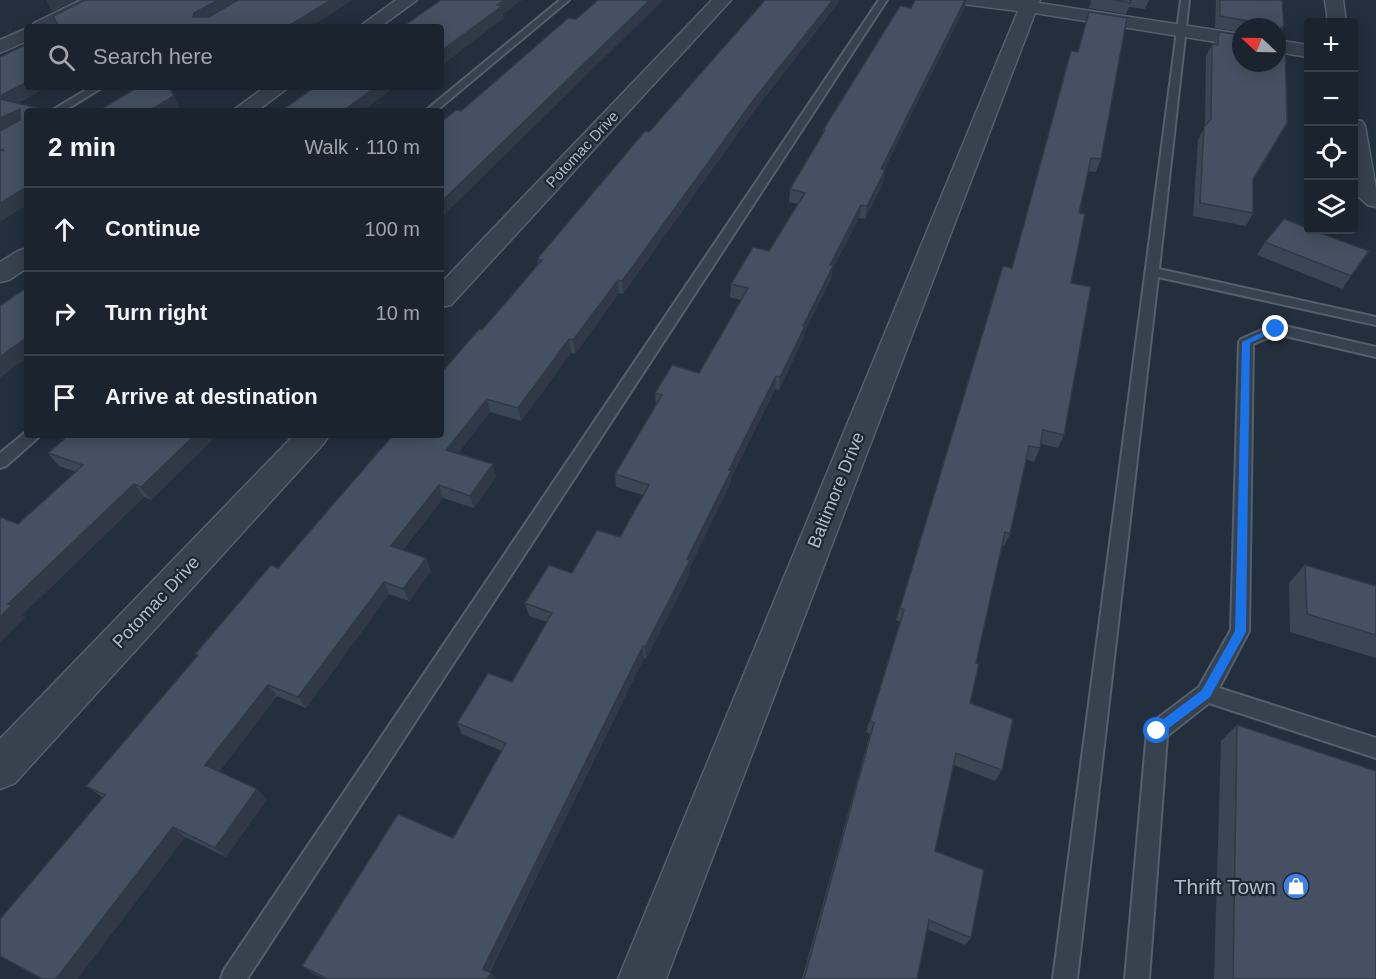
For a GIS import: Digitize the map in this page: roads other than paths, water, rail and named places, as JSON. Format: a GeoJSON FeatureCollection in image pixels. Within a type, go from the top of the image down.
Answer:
{"type":"FeatureCollection","features":[{"type":"Feature","properties":{"kind":"street"},"geometry":{"type":"LineString","coordinates":[[47,24],[95,0]]}},
{"type":"Feature","properties":{"kind":"street"},"geometry":{"type":"LineString","coordinates":[[372,24],[408,0]]}},
{"type":"Feature","properties":{"kind":"street","name":"Potomac Drive"},"geometry":{"type":"LineString","coordinates":[[444,295],[722,0]]}},
{"type":"Feature","properties":{"kind":"street"},"geometry":{"type":"LineString","coordinates":[[970,0],[1029,3],[1232,39]]}},
{"type":"Feature","properties":{"kind":"street"},"geometry":{"type":"LineString","coordinates":[[1334,0],[1336,18]]}},
{"type":"Feature","properties":{"kind":"street","name":"Baltimore Drive"},"geometry":{"type":"LineString","coordinates":[[642,979],[1029,3]]}},
{"type":"Feature","properties":{"kind":"street"},"geometry":{"type":"LineString","coordinates":[[0,47],[24,35]]}},
{"type":"Feature","properties":{"kind":"street"},"geometry":{"type":"LineString","coordinates":[[1286,47],[1304,50]]}},
{"type":"Feature","properties":{"kind":"street"},"geometry":{"type":"LineString","coordinates":[[248,108],[274,90]]}},
{"type":"Feature","properties":{"kind":"street"},"geometry":{"type":"LineString","coordinates":[[1358,156],[1364,191],[1376,200]]}},
{"type":"Feature","properties":{"kind":"street"},"geometry":{"type":"LineString","coordinates":[[0,274],[24,258]]}},
{"type":"Feature","properties":{"kind":"street","name":"Potomac Drive"},"geometry":{"type":"LineString","coordinates":[[0,768],[310,438]]}},
{"type":"Feature","properties":{"kind":"lane"},"geometry":{"type":"LineString","coordinates":[[434,108],[565,0]]}},
{"type":"Feature","properties":{"kind":"lane"},"geometry":{"type":"LineString","coordinates":[[233,979],[883,0]]}},
{"type":"Feature","properties":{"kind":"lane"},"geometry":{"type":"LineString","coordinates":[[1065,979],[1185,0]]}},
{"type":"Feature","properties":{"kind":"lane"},"geometry":{"type":"LineString","coordinates":[[61,108],[93,90]]}},
{"type":"Feature","properties":{"kind":"lane"},"geometry":{"type":"LineString","coordinates":[[1152,272],[1376,321]]}},
{"type":"Feature","properties":{"kind":"lane"},"geometry":{"type":"LineString","coordinates":[[1137,979],[1157,731],[1206,693],[1240,632],[1246,342],[1276,329],[1376,352]]}},
{"type":"Feature","properties":{"kind":"lane"},"geometry":{"type":"LineString","coordinates":[[0,462],[29,438]]}},
{"type":"Feature","properties":{"kind":"lane"},"geometry":{"type":"LineString","coordinates":[[1206,693],[1376,748]]}},
{"type":"Feature","properties":{"kind":"place","name":"Thrift Town"},"geometry":{"type":"Point","coordinates":[1296,886]}}]}
